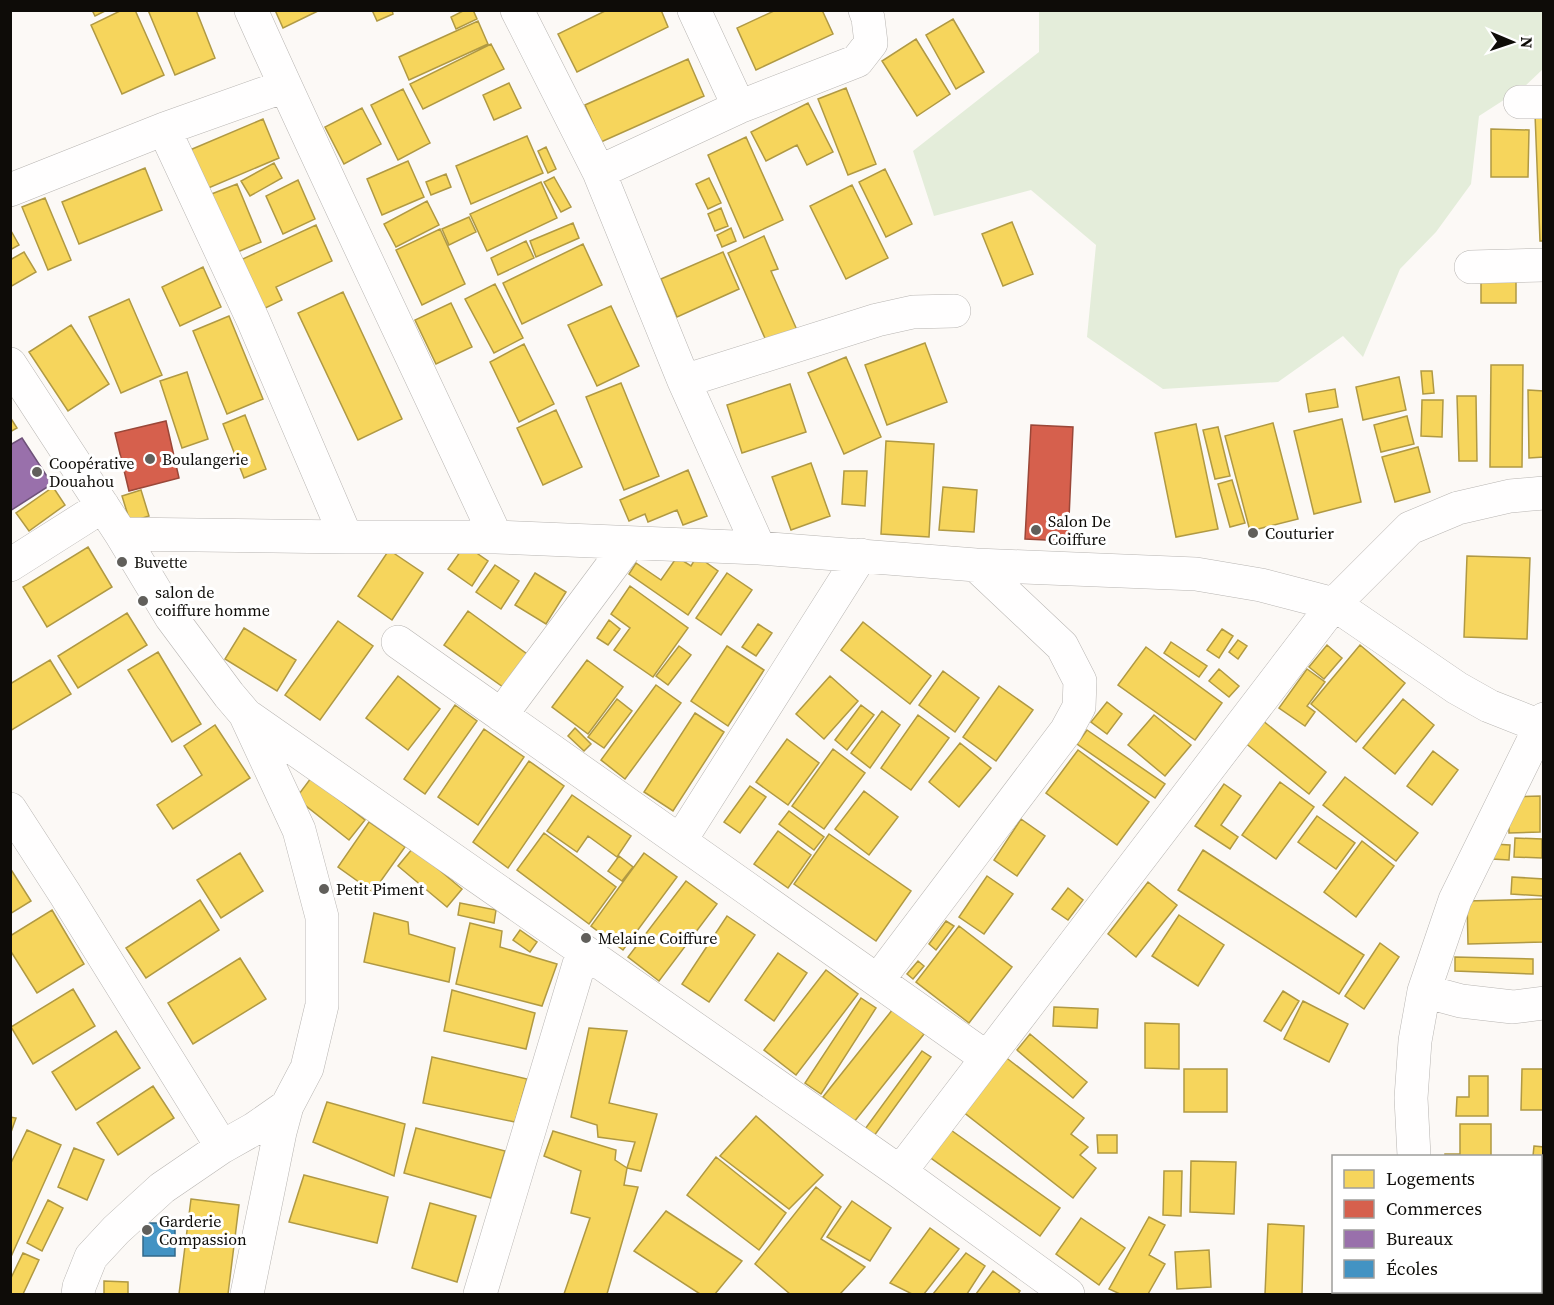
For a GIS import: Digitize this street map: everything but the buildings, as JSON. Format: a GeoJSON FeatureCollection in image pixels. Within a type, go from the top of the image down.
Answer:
{"type":"FeatureCollection","features":[{"type":"Feature","properties":{"kind":"street"},"geometry":{"type":"LineString","coordinates":[[251,10],[496,537]]}},
{"type":"Feature","properties":{"kind":"street"},"geometry":{"type":"LineString","coordinates":[[517,10],[599,172],[684,381],[759,548]]}},
{"type":"Feature","properties":{"kind":"street"},"geometry":{"type":"LineString","coordinates":[[694,10],[739,107]]}},
{"type":"Feature","properties":{"kind":"street"},"geometry":{"type":"LineString","coordinates":[[599,172],[739,107],[857,61],[871,44],[865,10]]}},
{"type":"Feature","properties":{"kind":"street"},"geometry":{"type":"LineString","coordinates":[[10,190],[164,129],[285,86]]}},
{"type":"Feature","properties":{"kind":"street"},"geometry":{"type":"LineString","coordinates":[[164,129],[253,320],[346,537]]}},
{"type":"Feature","properties":{"kind":"street"},"geometry":{"type":"LineString","coordinates":[[1471,267],[1544,265]]}},
{"type":"Feature","properties":{"kind":"street"},"geometry":{"type":"LineString","coordinates":[[684,381],[877,320],[913,312],[954,311]]}},
{"type":"Feature","properties":{"kind":"street"},"geometry":{"type":"LineString","coordinates":[[10,364],[121,534],[171,617],[246,715],[900,1172],[1068,1294]]}},
{"type":"Feature","properties":{"kind":"street"},"geometry":{"type":"LineString","coordinates":[[900,1172],[1334,604],[1410,528],[1458,508],[1510,496],[1544,494]]}},
{"type":"Feature","properties":{"kind":"street"},"geometry":{"type":"LineString","coordinates":[[10,565],[103,506]]}},
{"type":"Feature","properties":{"kind":"street"},"geometry":{"type":"LineString","coordinates":[[121,534],[496,537],[759,548],[976,565],[1196,574],[1261,585],[1334,604],[1457,688],[1489,706],[1542,724],[1455,900],[1424,992],[1415,1041],[1411,1098],[1414,1155]]}},
{"type":"Feature","properties":{"kind":"street"},"geometry":{"type":"LineString","coordinates":[[501,715],[629,543]]}},
{"type":"Feature","properties":{"kind":"street"},"geometry":{"type":"LineString","coordinates":[[680,841],[861,555]]}},
{"type":"Feature","properties":{"kind":"street"},"geometry":{"type":"LineString","coordinates":[[878,980],[1066,731],[1079,707],[1080,681],[1062,646],[976,565]]}},
{"type":"Feature","properties":{"kind":"street"},"geometry":{"type":"LineString","coordinates":[[398,642],[987,1058]]}},
{"type":"Feature","properties":{"kind":"street"},"geometry":{"type":"LineString","coordinates":[[246,715],[299,830],[322,916],[322,1005],[307,1068],[287,1106],[280,1132],[247,1294]]}},
{"type":"Feature","properties":{"kind":"street"},"geometry":{"type":"LineString","coordinates":[[10,809],[72,904],[222,1147]]}},
{"type":"Feature","properties":{"kind":"street"},"geometry":{"type":"LineString","coordinates":[[480,1294],[583,951]]}},
{"type":"Feature","properties":{"kind":"street"},"geometry":{"type":"LineString","coordinates":[[1424,992],[1461,1001],[1514,1007],[1544,1003]]}},
{"type":"Feature","properties":{"kind":"street"},"geometry":{"type":"LineString","coordinates":[[78,1294],[91,1257],[116,1230],[162,1188],[287,1106]]}},
{"type":"Feature","properties":{"kind":"green space"},"geometry":{"type":"Polygon","coordinates":[[[1039,11],[1543,11],[1543,69],[1524,87],[1479,116],[1471,184],[1436,232],[1400,269],[1363,357],[1343,336],[1278,382],[1163,389],[1087,337],[1096,245],[1031,190],[934,216],[913,151],[1039,52],[1039,11]]]}},
{"type":"Feature","properties":{"kind":"place","name":"Boulangerie"},"geometry":{"type":"Point","coordinates":[150,459]}},
{"type":"Feature","properties":{"kind":"place","name":"Coopérative Douahou"},"geometry":{"type":"Point","coordinates":[37,472]}},
{"type":"Feature","properties":{"kind":"place","name":"Salon De Coiffure"},"geometry":{"type":"Point","coordinates":[1036,530]}},
{"type":"Feature","properties":{"kind":"place","name":"Couturier"},"geometry":{"type":"Point","coordinates":[1253,533]}},
{"type":"Feature","properties":{"kind":"place","name":"Buvette"},"geometry":{"type":"Point","coordinates":[122,562]}},
{"type":"Feature","properties":{"kind":"place","name":"salon de coiffure homme"},"geometry":{"type":"Point","coordinates":[143,601]}},
{"type":"Feature","properties":{"kind":"place","name":"Petit Piment"},"geometry":{"type":"Point","coordinates":[324,889]}},
{"type":"Feature","properties":{"kind":"place","name":"Melaine Coiffure"},"geometry":{"type":"Point","coordinates":[586,938]}},
{"type":"Feature","properties":{"kind":"place","name":"Garderie Compassion"},"geometry":{"type":"Point","coordinates":[147,1230]}}]}
